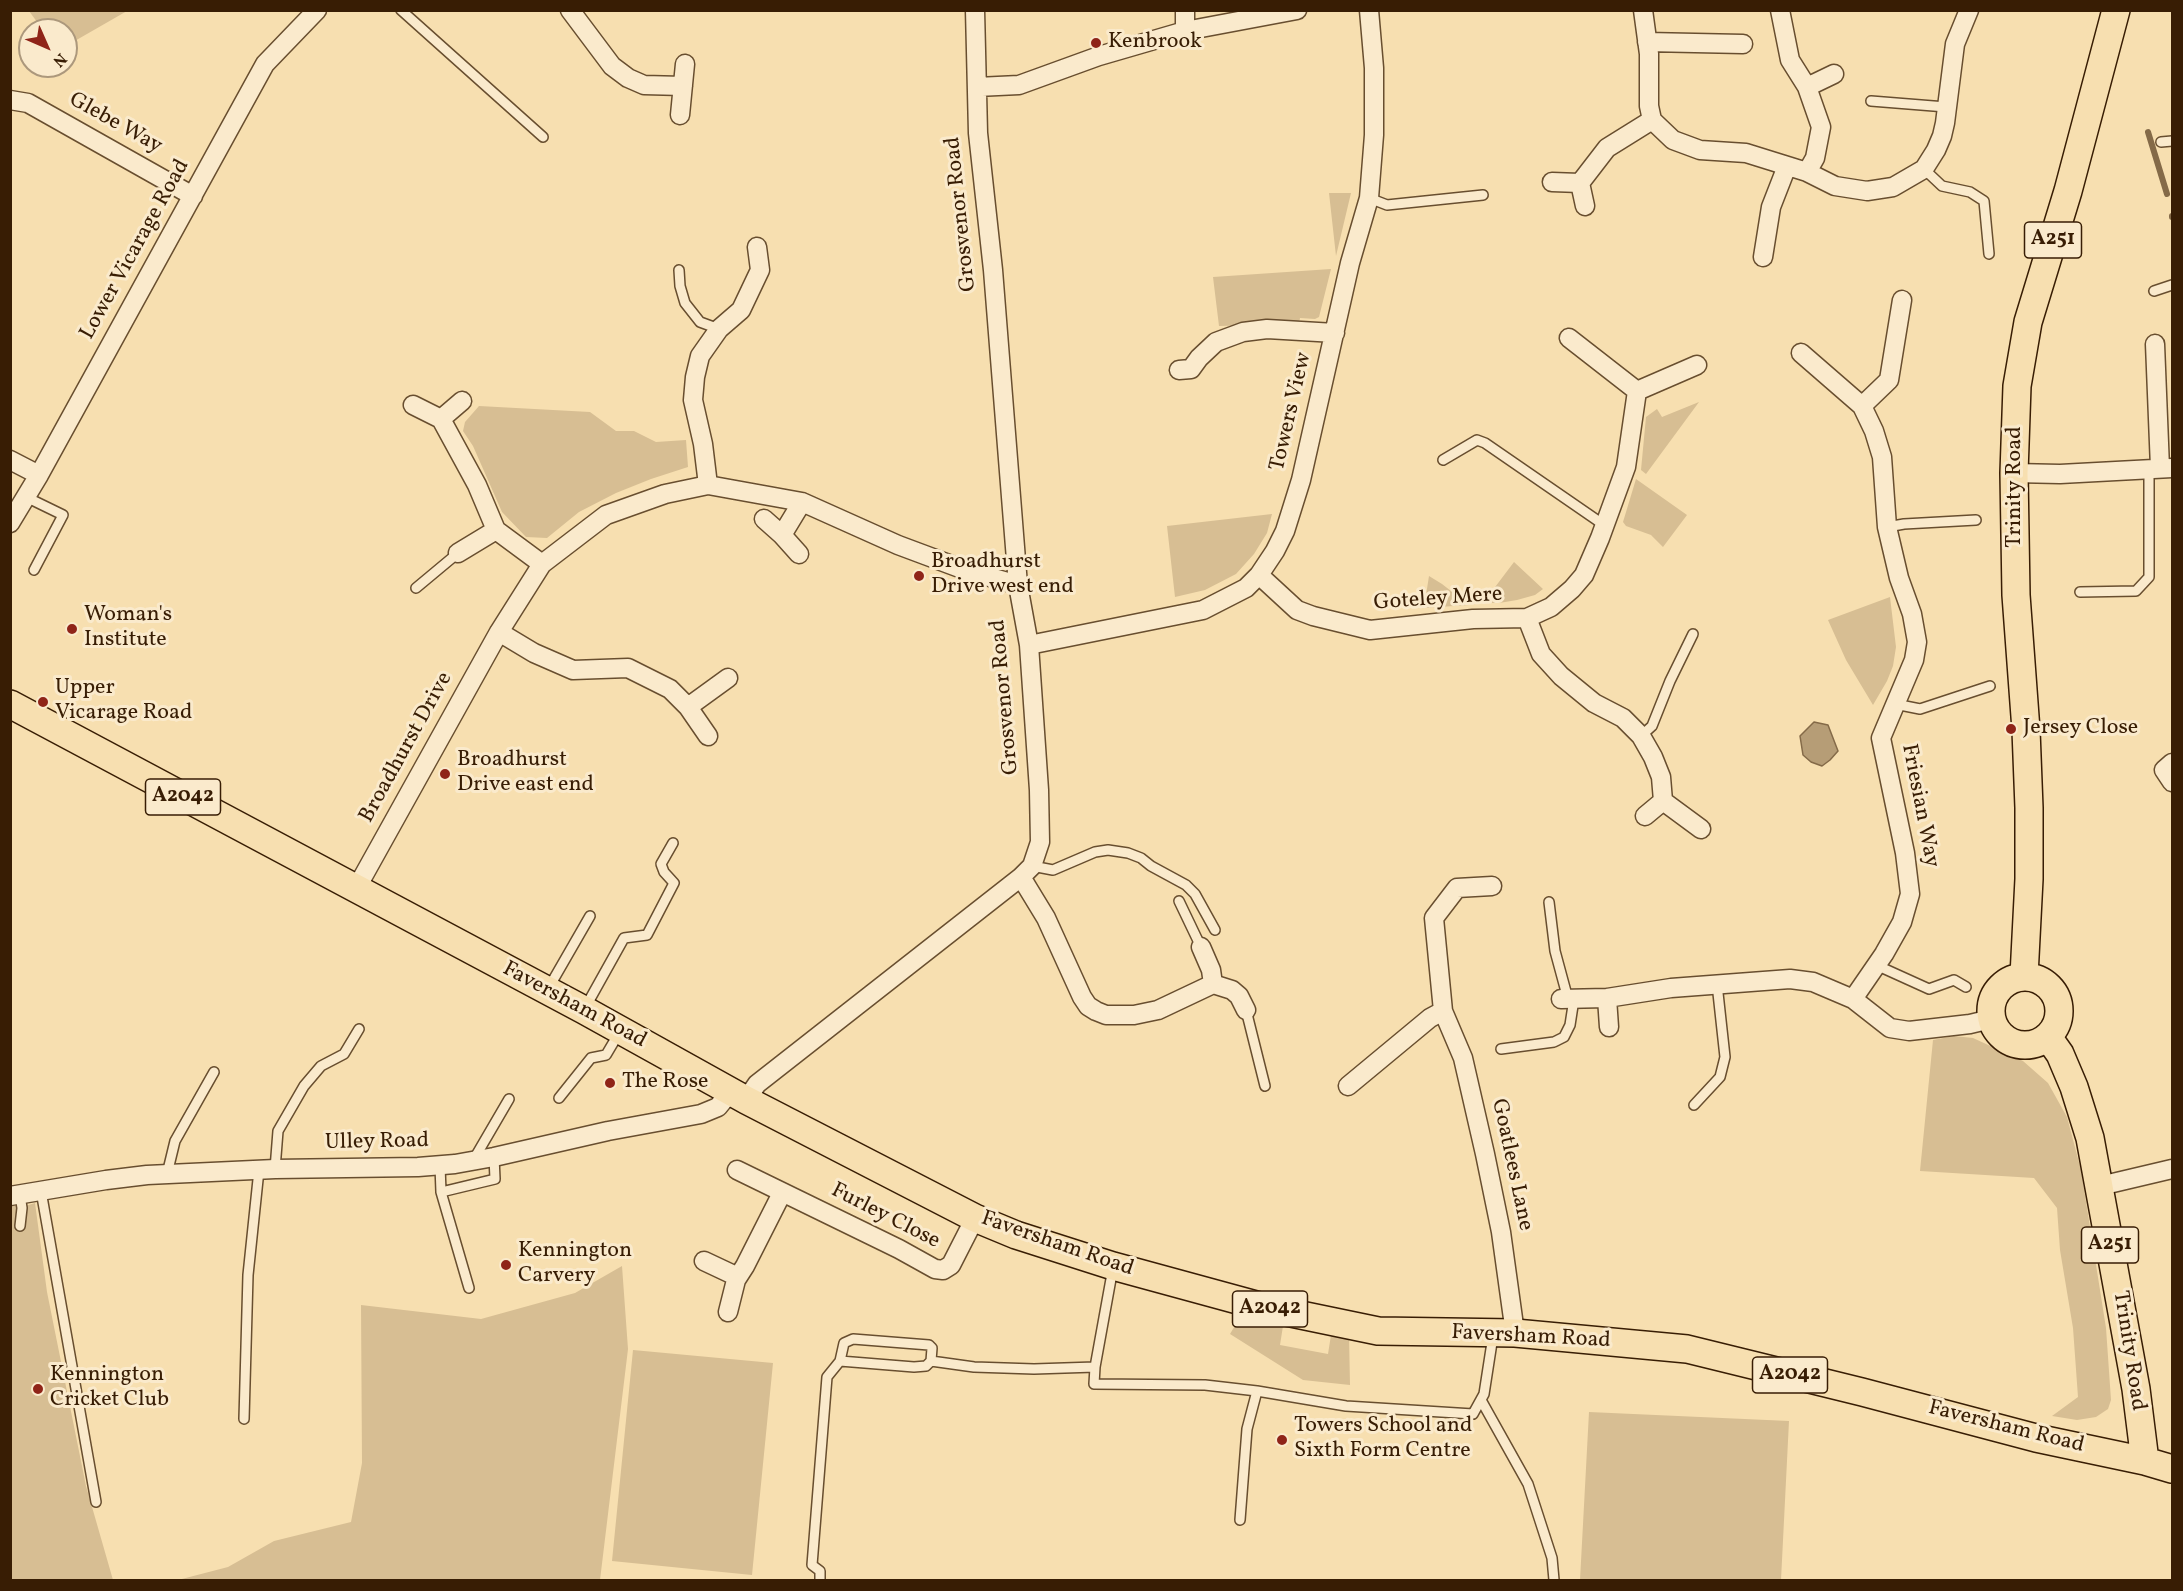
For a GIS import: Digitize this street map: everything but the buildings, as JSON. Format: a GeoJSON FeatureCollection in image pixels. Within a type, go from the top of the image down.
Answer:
{"type":"FeatureCollection","features":[{"type":"Feature","properties":{"kind":"main road","name":"Trinity Road"},"geometry":{"type":"LineString","coordinates":[[2024,976],[2029,879],[2029,808],[2016,595],[2014,473],[2017,386],[2028,322],[2068,191],[2116,10]]}},
{"type":"Feature","properties":{"kind":"main road","name":"Faversham Road"},"geometry":{"type":"LineString","coordinates":[[10,704],[584,1010],[738,1095],[975,1218],[987,1221],[1016,1235],[1113,1266],[1267,1308],[1378,1331],[1504,1333],[1687,1349],[2036,1438],[2172,1469]]}},
{"type":"Feature","properties":{"kind":"main road"},"geometry":{"type":"LineString","coordinates":[[2034,977],[2052,989],[2057,998],[2059,1019],[2048,1036],[2038,1043],[2014,1044],[1996,1030],[1991,1019],[1993,999],[1998,990],[2005,982],[2014,978],[2034,977]]}},
{"type":"Feature","properties":{"kind":"main road","name":"Trinity Road"},"geometry":{"type":"LineString","coordinates":[[2048,1036],[2060,1054],[2074,1087],[2090,1138],[2136,1389],[2145,1461]]}},
{"type":"Feature","properties":{"kind":"street","name":"Lower Vicarage Road"},"geometry":{"type":"LineString","coordinates":[[10,523],[265,63],[317,10]]}},
{"type":"Feature","properties":{"kind":"street"},"geometry":{"type":"LineString","coordinates":[[570,10],[612,66],[628,78],[644,86],[683,86]]}},
{"type":"Feature","properties":{"kind":"street","name":"Grosvenor Road"},"geometry":{"type":"LineString","coordinates":[[975,10],[978,133],[993,270],[1018,585],[1029,645],[1039,790],[1040,842],[1027,872]]}},
{"type":"Feature","properties":{"kind":"street"},"geometry":{"type":"LineString","coordinates":[[1185,10],[1185,31]]}},
{"type":"Feature","properties":{"kind":"street"},"geometry":{"type":"LineString","coordinates":[[977,87],[1019,85],[1099,56],[1185,31],[1297,10]]}},
{"type":"Feature","properties":{"kind":"street","name":"Towers View"},"geometry":{"type":"LineString","coordinates":[[1029,645],[1203,610],[1246,588],[1259,575],[1275,551],[1293,510],[1350,263],[1369,198],[1374,124],[1374,68],[1369,10]]}},
{"type":"Feature","properties":{"kind":"street"},"geometry":{"type":"LineString","coordinates":[[1643,10],[1649,54],[1648,106],[1652,120],[1673,140],[1700,150],[1746,153],[1807,172],[1835,186],[1867,191],[1893,187],[1924,169],[1942,136],[1955,44],[1969,10]]}},
{"type":"Feature","properties":{"kind":"street"},"geometry":{"type":"LineString","coordinates":[[1780,10],[1790,60],[1808,87],[1821,127],[1815,158],[1807,172]]}},
{"type":"Feature","properties":{"kind":"street"},"geometry":{"type":"LineString","coordinates":[[1647,42],[1743,44]]}},
{"type":"Feature","properties":{"kind":"street"},"geometry":{"type":"LineString","coordinates":[[680,115],[685,64]]}},
{"type":"Feature","properties":{"kind":"street"},"geometry":{"type":"LineString","coordinates":[[1808,87],[1834,74]]}},
{"type":"Feature","properties":{"kind":"street","name":"Glebe Way"},"geometry":{"type":"LineString","coordinates":[[10,100],[28,102],[193,195]]}},
{"type":"Feature","properties":{"kind":"street"},"geometry":{"type":"LineString","coordinates":[[1584,206],[1580,183],[1607,148],[1652,120]]}},
{"type":"Feature","properties":{"kind":"street"},"geometry":{"type":"LineString","coordinates":[[1763,257],[1771,207],[1787,166]]}},
{"type":"Feature","properties":{"kind":"street"},"geometry":{"type":"LineString","coordinates":[[1552,182],[1580,183]]}},
{"type":"Feature","properties":{"kind":"street"},"geometry":{"type":"LineString","coordinates":[[708,486],[703,444],[693,400],[695,377],[700,356],[719,329],[741,310],[760,270],[757,247]]}},
{"type":"Feature","properties":{"kind":"street"},"geometry":{"type":"LineString","coordinates":[[1862,406],[1889,380],[1902,300]]}},
{"type":"Feature","properties":{"kind":"street"},"geometry":{"type":"LineString","coordinates":[[1179,370],[1191,369],[1216,342],[1243,332],[1267,330],[1335,333]]}},
{"type":"Feature","properties":{"kind":"street"},"geometry":{"type":"LineString","coordinates":[[1569,338],[1637,391],[1697,365]]}},
{"type":"Feature","properties":{"kind":"street"},"geometry":{"type":"LineString","coordinates":[[2014,473],[2060,474],[2160,468],[2155,344]]}},
{"type":"Feature","properties":{"kind":"street","name":"Friesian Way"},"geometry":{"type":"LineString","coordinates":[[1801,353],[1862,406],[1875,431],[1882,457],[1887,527],[1899,578],[1912,614],[1917,642],[1914,660],[1881,738],[1905,853],[1910,894],[1902,922],[1853,999]]}},
{"type":"Feature","properties":{"kind":"street","name":"Goteley Mere"},"geometry":{"type":"LineString","coordinates":[[1259,575],[1297,610],[1370,630],[1473,619],[1527,618],[1551,607],[1584,575],[1604,525],[1626,467],[1637,391]]}},
{"type":"Feature","properties":{"kind":"street"},"geometry":{"type":"LineString","coordinates":[[441,419],[462,401]]}},
{"type":"Feature","properties":{"kind":"street"},"geometry":{"type":"LineString","coordinates":[[413,405],[441,419],[477,485],[496,530],[542,564]]}},
{"type":"Feature","properties":{"kind":"street"},"geometry":{"type":"LineString","coordinates":[[10,460],[39,474]]}},
{"type":"Feature","properties":{"kind":"street","name":"Broadhurst Drive"},"geometry":{"type":"LineString","coordinates":[[356,889],[500,632],[542,564],[606,515],[665,494],[708,486],[802,502],[898,545],[965,570],[1018,585]]}},
{"type":"Feature","properties":{"kind":"street"},"geometry":{"type":"LineString","coordinates":[[782,535],[802,502]]}},
{"type":"Feature","properties":{"kind":"street"},"geometry":{"type":"LineString","coordinates":[[764,519],[799,554]]}},
{"type":"Feature","properties":{"kind":"street"},"geometry":{"type":"LineString","coordinates":[[458,553],[496,530]]}},
{"type":"Feature","properties":{"kind":"street","name":"Goteley Mere"},"geometry":{"type":"LineString","coordinates":[[1527,618],[1541,654],[1561,676],[1594,703],[1623,718],[1641,736],[1653,757],[1660,777],[1663,801]]}},
{"type":"Feature","properties":{"kind":"street"},"geometry":{"type":"LineString","coordinates":[[500,632],[534,653],[573,670],[627,668],[670,689],[688,707],[708,736]]}},
{"type":"Feature","properties":{"kind":"street"},"geometry":{"type":"LineString","coordinates":[[688,707],[728,678]]}},
{"type":"Feature","properties":{"kind":"street"},"geometry":{"type":"LineString","coordinates":[[2172,763],[2164,770],[2172,782]]}},
{"type":"Feature","properties":{"kind":"street"},"geometry":{"type":"LineString","coordinates":[[1645,816],[1663,801],[1701,829]]}},
{"type":"Feature","properties":{"kind":"street"},"geometry":{"type":"LineString","coordinates":[[738,1095],[757,1084],[1027,872],[1082,997],[1096,1011],[1106,1015],[1134,1015],[1158,1010],[1213,984],[1232,990],[1245,1003],[1246,1010]]}},
{"type":"Feature","properties":{"kind":"street","name":"Goatlees Lane"},"geometry":{"type":"LineString","coordinates":[[1492,886],[1457,888],[1434,918],[1443,1011],[1463,1058],[1502,1232],[1504,1333]]}},
{"type":"Feature","properties":{"kind":"street"},"geometry":{"type":"LineString","coordinates":[[1201,947],[1211,969],[1213,984]]}},
{"type":"Feature","properties":{"kind":"street"},"geometry":{"type":"LineString","coordinates":[[1568,999],[1607,998],[1717,984],[1790,979],[1813,982],[1853,999],[1890,1028],[1909,1031],[1970,1024],[1991,1019]]}},
{"type":"Feature","properties":{"kind":"street"},"geometry":{"type":"LineString","coordinates":[[1607,998],[1609,1027]]}},
{"type":"Feature","properties":{"kind":"street"},"geometry":{"type":"LineString","coordinates":[[1348,1086],[1430,1018],[1443,1011]]}},
{"type":"Feature","properties":{"kind":"street","name":"Ulley Road"},"geometry":{"type":"LineString","coordinates":[[15,1196],[106,1180],[167,1174],[440,1166],[494,1157],[608,1131],[702,1116],[738,1095]]}},
{"type":"Feature","properties":{"kind":"street"},"geometry":{"type":"LineString","coordinates":[[2100,1186],[2172,1169]]}},
{"type":"Feature","properties":{"kind":"street","name":"Furley Close"},"geometry":{"type":"LineString","coordinates":[[737,1170],[934,1269],[943,1270],[951,1265],[975,1218]]}},
{"type":"Feature","properties":{"kind":"street"},"geometry":{"type":"LineString","coordinates":[[728,1312],[738,1277],[782,1193]]}},
{"type":"Feature","properties":{"kind":"street"},"geometry":{"type":"LineString","coordinates":[[704,1261],[738,1277]]}},
{"type":"Feature","properties":{"kind":"lane"},"geometry":{"type":"LineString","coordinates":[[401,10],[543,137]]}},
{"type":"Feature","properties":{"kind":"lane"},"geometry":{"type":"LineString","coordinates":[[1870,101],[1946,107]]}},
{"type":"Feature","properties":{"kind":"lane"},"geometry":{"type":"LineString","coordinates":[[2161,142],[2172,141]]}},
{"type":"Feature","properties":{"kind":"lane"},"geometry":{"type":"LineString","coordinates":[[1924,169],[1942,186],[1970,192],[1984,201],[1989,254]]}},
{"type":"Feature","properties":{"kind":"lane"},"geometry":{"type":"LineString","coordinates":[[1369,198],[1387,205],[1483,195]]}},
{"type":"Feature","properties":{"kind":"lane"},"geometry":{"type":"LineString","coordinates":[[679,270],[680,286],[686,303],[700,322],[719,329]]}},
{"type":"Feature","properties":{"kind":"lane"},"geometry":{"type":"LineString","coordinates":[[2154,291],[2172,285]]}},
{"type":"Feature","properties":{"kind":"lane"},"geometry":{"type":"LineString","coordinates":[[1443,460],[1477,440],[1485,442],[1604,525]]}},
{"type":"Feature","properties":{"kind":"lane"},"geometry":{"type":"LineString","coordinates":[[2080,592],[2136,591],[2149,577],[2160,468]]}},
{"type":"Feature","properties":{"kind":"lane"},"geometry":{"type":"LineString","coordinates":[[26,497],[63,515],[34,570]]}},
{"type":"Feature","properties":{"kind":"lane"},"geometry":{"type":"LineString","coordinates":[[1887,527],[1976,520]]}},
{"type":"Feature","properties":{"kind":"lane"},"geometry":{"type":"LineString","coordinates":[[416,588],[458,553]]}},
{"type":"Feature","properties":{"kind":"lane"},"geometry":{"type":"LineString","coordinates":[[1641,736],[1653,726],[1670,681],[1693,634]]}},
{"type":"Feature","properties":{"kind":"lane"},"geometry":{"type":"LineString","coordinates":[[1895,704],[1920,709],[1990,687]]}},
{"type":"Feature","properties":{"kind":"lane"},"geometry":{"type":"LineString","coordinates":[[584,1010],[624,938],[647,935],[674,883],[664,872],[661,864],[672,843]]}},
{"type":"Feature","properties":{"kind":"lane"},"geometry":{"type":"LineString","coordinates":[[1027,872],[1053,870],[1095,852],[1108,850],[1128,853],[1141,858],[1150,866],[1186,885],[1195,894],[1215,930]]}},
{"type":"Feature","properties":{"kind":"lane"},"geometry":{"type":"LineString","coordinates":[[1179,901],[1201,947]]}},
{"type":"Feature","properties":{"kind":"lane"},"geometry":{"type":"LineString","coordinates":[[1501,1049],[1554,1042],[1564,1037],[1570,1025],[1568,999],[1555,951],[1549,902]]}},
{"type":"Feature","properties":{"kind":"lane"},"geometry":{"type":"LineString","coordinates":[[547,991],[590,916]]}},
{"type":"Feature","properties":{"kind":"lane"},"geometry":{"type":"LineString","coordinates":[[1876,965],[1929,989],[1954,980],[1966,987]]}},
{"type":"Feature","properties":{"kind":"lane"},"geometry":{"type":"LineString","coordinates":[[1694,1105],[1720,1077],[1725,1057],[1717,984]]}},
{"type":"Feature","properties":{"kind":"lane"},"geometry":{"type":"LineString","coordinates":[[1246,1010],[1265,1086]]}},
{"type":"Feature","properties":{"kind":"lane"},"geometry":{"type":"LineString","coordinates":[[244,1419],[248,1275],[267,1170],[277,1137],[304,1086],[321,1066],[344,1054],[359,1029]]}},
{"type":"Feature","properties":{"kind":"lane"},"geometry":{"type":"LineString","coordinates":[[559,1098],[591,1058],[606,1055],[620,1030]]}},
{"type":"Feature","properties":{"kind":"lane"},"geometry":{"type":"LineString","coordinates":[[167,1174],[175,1141],[214,1072]]}},
{"type":"Feature","properties":{"kind":"lane"},"geometry":{"type":"LineString","coordinates":[[473,1161],[509,1099]]}},
{"type":"Feature","properties":{"kind":"lane"},"geometry":{"type":"LineString","coordinates":[[441,1192],[495,1179],[494,1157]]}},
{"type":"Feature","properties":{"kind":"lane"},"geometry":{"type":"LineString","coordinates":[[440,1166],[441,1192],[469,1288]]}},
{"type":"Feature","properties":{"kind":"lane"},"geometry":{"type":"LineString","coordinates":[[41,1191],[96,1502]]}},
{"type":"Feature","properties":{"kind":"lane"},"geometry":{"type":"LineString","coordinates":[[15,1196],[22,1208],[20,1226]]}},
{"type":"Feature","properties":{"kind":"lane"},"geometry":{"type":"LineString","coordinates":[[1113,1266],[1095,1366],[1094,1384],[1205,1385],[1346,1406],[1473,1414],[1485,1394],[1504,1333]]}},
{"type":"Feature","properties":{"kind":"lane"},"geometry":{"type":"LineString","coordinates":[[820,1581],[820,1571],[812,1565],[827,1377],[840,1361],[844,1342],[853,1339],[929,1345],[932,1348],[931,1361],[926,1366],[840,1361]]}},
{"type":"Feature","properties":{"kind":"lane"},"geometry":{"type":"LineString","coordinates":[[931,1361],[974,1367],[1034,1369],[1095,1366]]}},
{"type":"Feature","properties":{"kind":"lane"},"geometry":{"type":"LineString","coordinates":[[1240,1520],[1247,1428],[1257,1391]]}},
{"type":"Feature","properties":{"kind":"lane"},"geometry":{"type":"LineString","coordinates":[[1481,1400],[1528,1484],[1552,1558],[1554,1581]]}},
{"type":"Feature","properties":{"kind":"shaded area"},"geometry":{"type":"Polygon","coordinates":[[[29,11],[127,11],[78,39],[78,18],[34,18],[29,11]]]}},
{"type":"Feature","properties":{"kind":"shaded area"},"geometry":{"type":"Polygon","coordinates":[[[1329,193],[1351,193],[1336,256],[1329,193]]]}},
{"type":"Feature","properties":{"kind":"shaded area"},"geometry":{"type":"Polygon","coordinates":[[[1331,269],[1319,317],[1300,318],[1299,324],[1219,326],[1213,277],[1331,269]]]}},
{"type":"Feature","properties":{"kind":"shaded area"},"geometry":{"type":"Polygon","coordinates":[[[1699,402],[1646,474],[1641,470],[1646,417],[1657,409],[1662,417],[1699,402]]]}},
{"type":"Feature","properties":{"kind":"shaded area"},"geometry":{"type":"Polygon","coordinates":[[[479,406],[590,412],[616,431],[634,431],[656,442],[686,440],[688,467],[616,493],[579,512],[547,538],[526,537],[502,512],[473,446],[463,431],[465,422],[479,406]]]}},
{"type":"Feature","properties":{"kind":"shaded area"},"geometry":{"type":"Polygon","coordinates":[[[1636,479],[1687,515],[1663,547],[1651,535],[1626,526],[1623,522],[1636,479]]]}},
{"type":"Feature","properties":{"kind":"shaded area"},"geometry":{"type":"Polygon","coordinates":[[[1272,514],[1267,533],[1254,554],[1236,574],[1205,590],[1175,597],[1167,526],[1272,514]]]}},
{"type":"Feature","properties":{"kind":"shaded area"},"geometry":{"type":"Polygon","coordinates":[[[1514,562],[1543,589],[1535,595],[1517,600],[1483,603],[1514,562]]]}},
{"type":"Feature","properties":{"kind":"shaded area"},"geometry":{"type":"Polygon","coordinates":[[[1429,576],[1442,584],[1469,605],[1424,608],[1429,576]]]}},
{"type":"Feature","properties":{"kind":"shaded area"},"geometry":{"type":"Polygon","coordinates":[[[1890,597],[1896,647],[1893,666],[1873,705],[1846,660],[1828,620],[1890,597]]]}},
{"type":"Feature","properties":{"kind":"shaded area"},"geometry":{"type":"Polygon","coordinates":[[[1814,722],[1828,725],[1838,751],[1822,766],[1811,762],[1803,755],[1800,736],[1814,722]]]}},
{"type":"Feature","properties":{"kind":"shaded area"},"geometry":{"type":"Polygon","coordinates":[[[1954,1036],[1973,1038],[2023,1061],[2048,1083],[2067,1117],[2081,1170],[2106,1328],[2111,1400],[2108,1409],[2096,1417],[2077,1420],[2052,1416],[2078,1397],[2073,1328],[2060,1250],[2057,1208],[2034,1178],[1920,1171],[1933,1040],[1954,1036]]]}},
{"type":"Feature","properties":{"kind":"shaded area","name":"Kennington Cricket Club"},"geometry":{"type":"Polygon","coordinates":[[[35,1203],[47,1292],[86,1486],[113,1580],[11,1580],[10,1205],[22,1207],[35,1203]]]}},
{"type":"Feature","properties":{"kind":"shaded area"},"geometry":{"type":"Polygon","coordinates":[[[622,1266],[628,1349],[600,1580],[178,1580],[228,1567],[274,1541],[351,1522],[362,1463],[361,1305],[481,1319],[575,1293],[622,1266]]]}},
{"type":"Feature","properties":{"kind":"shaded area"},"geometry":{"type":"Polygon","coordinates":[[[1242,1314],[1349,1335],[1350,1385],[1303,1380],[1230,1334],[1242,1314]],[[1283,1326],[1280,1345],[1328,1354],[1331,1335],[1283,1326]]]}},
{"type":"Feature","properties":{"kind":"shaded area"},"geometry":{"type":"Polygon","coordinates":[[[633,1350],[773,1363],[752,1575],[612,1561],[633,1350]]]}},
{"type":"Feature","properties":{"kind":"shaded area"},"geometry":{"type":"Polygon","coordinates":[[[1589,1412],[1789,1421],[1781,1580],[1580,1580],[1589,1412]]]}},
{"type":"Feature","properties":{"kind":"waterway"},"geometry":{"type":"LineString","coordinates":[[2148,132],[2167,194]]}},
{"type":"Feature","properties":{"kind":"place","name":"Kenbrook"},"geometry":{"type":"Point","coordinates":[1096,43]}},
{"type":"Feature","properties":{"kind":"place","name":"Broadhurst Drive west end"},"geometry":{"type":"Point","coordinates":[919,576]}},
{"type":"Feature","properties":{"kind":"place","name":"Woman's Institute"},"geometry":{"type":"Point","coordinates":[72,629]}},
{"type":"Feature","properties":{"kind":"place","name":"Upper Vicarage Road"},"geometry":{"type":"Point","coordinates":[43,702]}},
{"type":"Feature","properties":{"kind":"place","name":"Jersey Close"},"geometry":{"type":"Point","coordinates":[2011,729]}},
{"type":"Feature","properties":{"kind":"place","name":"Broadhurst Drive east end"},"geometry":{"type":"Point","coordinates":[445,774]}},
{"type":"Feature","properties":{"kind":"place","name":"The Rose"},"geometry":{"type":"Point","coordinates":[610,1083]}},
{"type":"Feature","properties":{"kind":"place","name":"Kennington Carvery"},"geometry":{"type":"Point","coordinates":[506,1265]}},
{"type":"Feature","properties":{"kind":"place","name":"Kennington Cricket Club"},"geometry":{"type":"Point","coordinates":[38,1389]}},
{"type":"Feature","properties":{"kind":"place","name":"Towers School and Sixth Form Centre"},"geometry":{"type":"Point","coordinates":[1282,1440]}}]}
